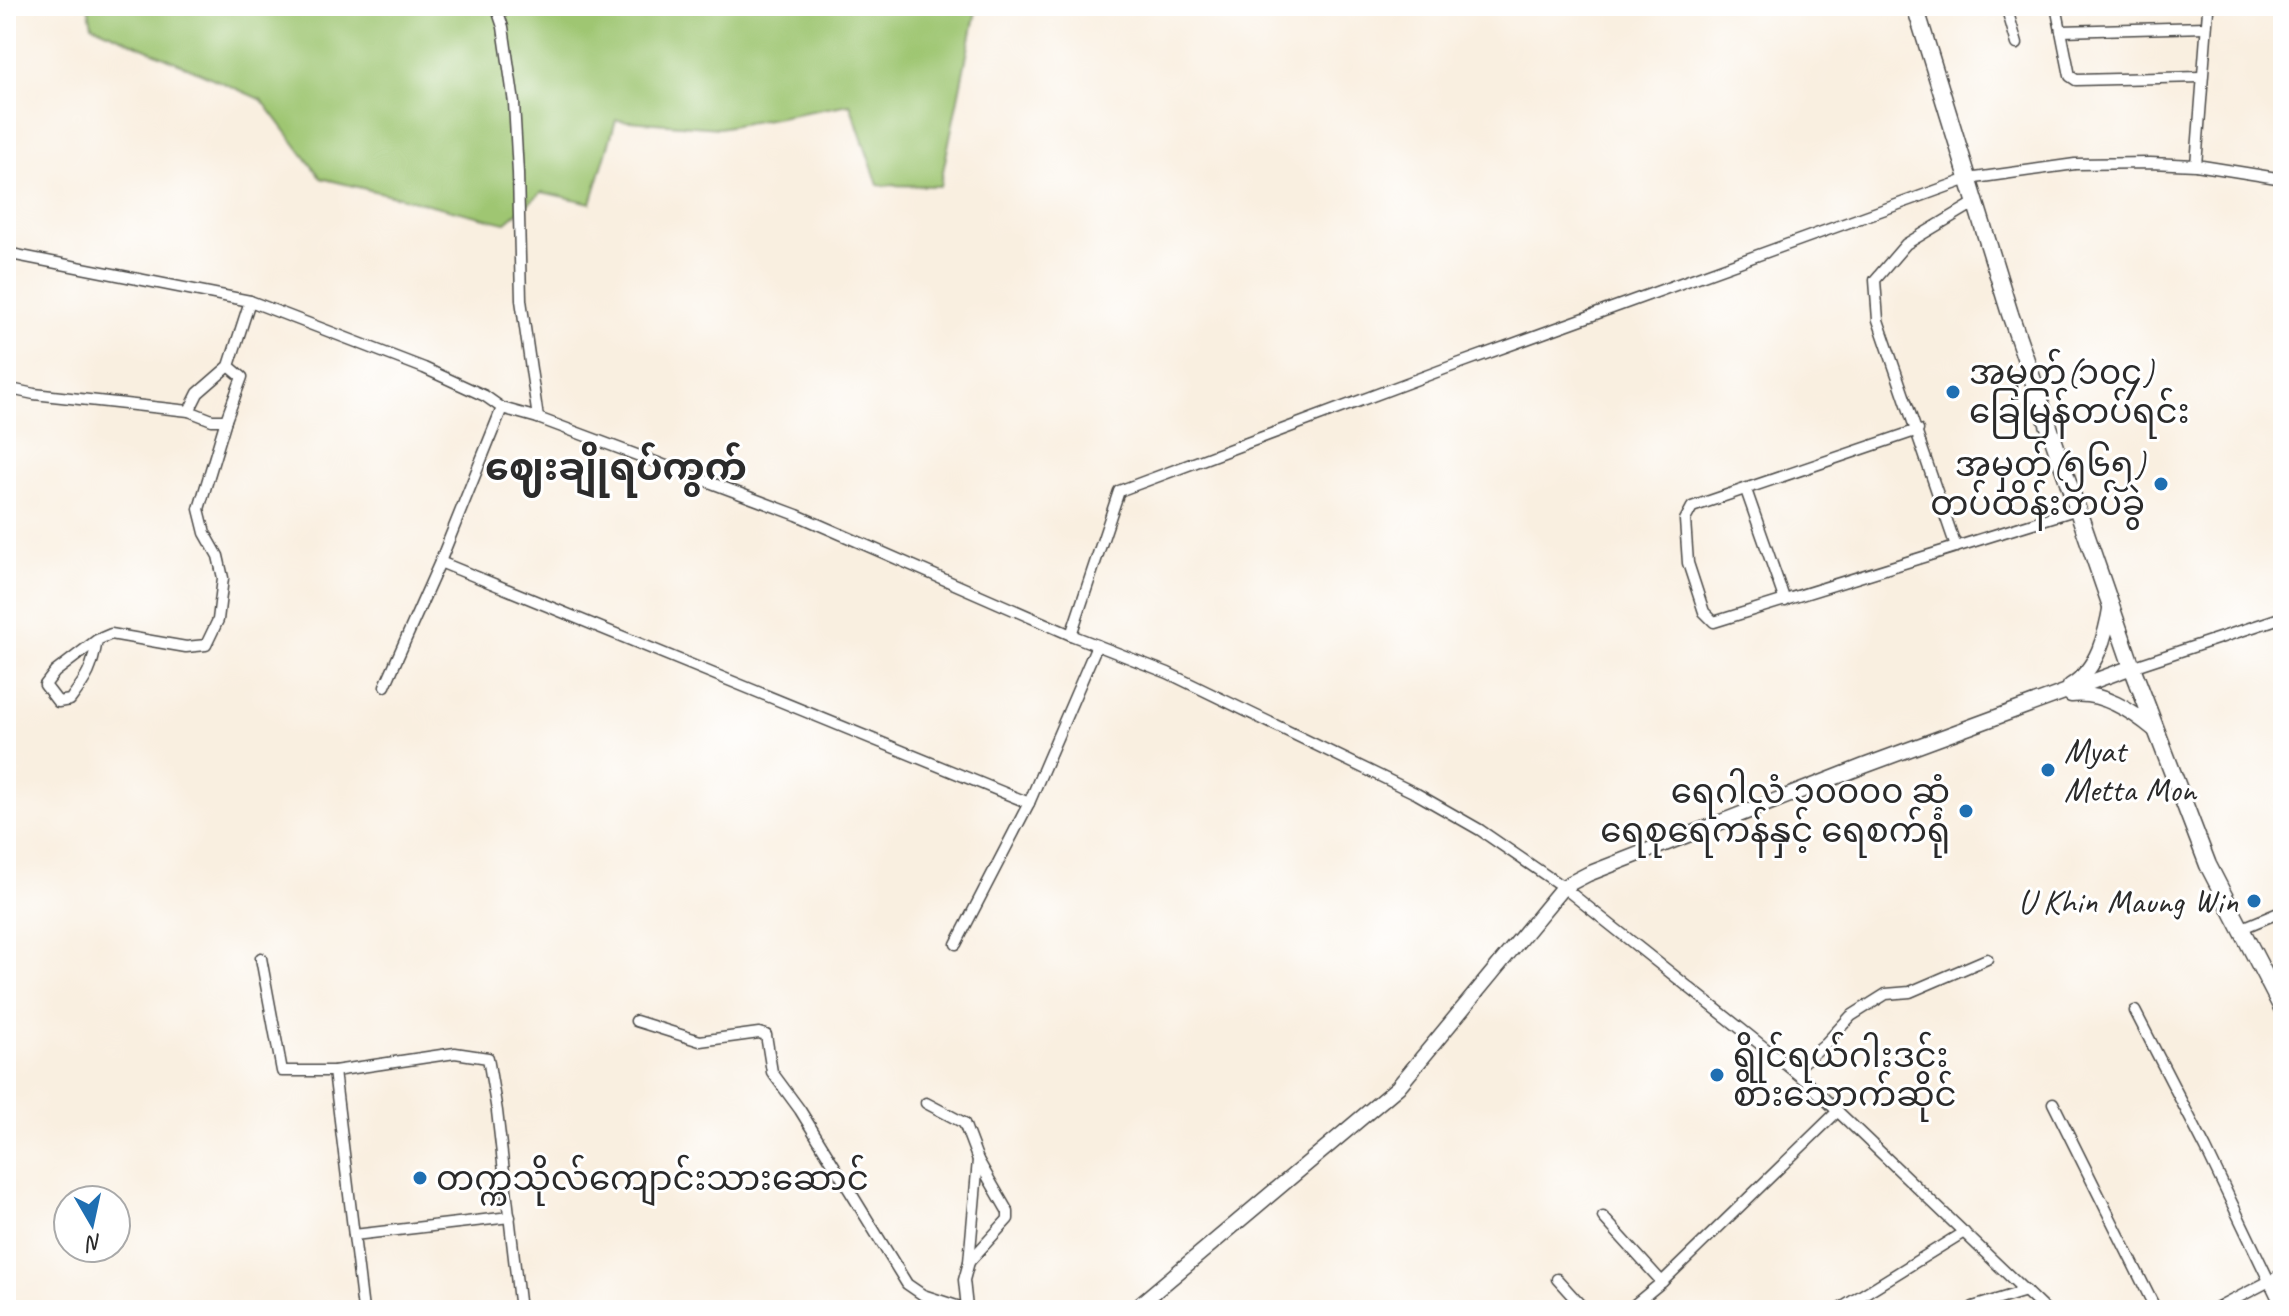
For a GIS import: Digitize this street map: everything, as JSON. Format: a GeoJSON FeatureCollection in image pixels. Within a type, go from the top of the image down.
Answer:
{"type":"FeatureCollection","features":[{"type":"Feature","properties":{"kind":"highway"},"geometry":{"type":"LineString","coordinates":[[1915,6],[2010,314],[2155,730],[2208,865],[2283,1010]]}},
{"type":"Feature","properties":{"kind":"main road"},"geometry":{"type":"LineString","coordinates":[[2055,696],[2086,674],[2106,634],[2111,603]]}},
{"type":"Feature","properties":{"kind":"main road"},"geometry":{"type":"LineString","coordinates":[[1133,1310],[1398,1087],[1563,887],[1588,874],[1835,777],[2132,667]]}},
{"type":"Feature","properties":{"kind":"main road"},"geometry":{"type":"LineString","coordinates":[[2055,696],[2092,695],[2126,709],[2155,730]]}},
{"type":"Feature","properties":{"kind":"street"},"geometry":{"type":"LineString","coordinates":[[496,6],[503,27],[514,103],[521,300],[538,418]]}},
{"type":"Feature","properties":{"kind":"street"},"geometry":{"type":"LineString","coordinates":[[2006,6],[2017,44]]}},
{"type":"Feature","properties":{"kind":"street"},"geometry":{"type":"LineString","coordinates":[[2056,6],[2070,76],[2076,80],[2201,77]]}},
{"type":"Feature","properties":{"kind":"street"},"geometry":{"type":"LineString","coordinates":[[2196,165],[2208,10]]}},
{"type":"Feature","properties":{"kind":"street"},"geometry":{"type":"LineString","coordinates":[[2061,31],[2206,27]]}},
{"type":"Feature","properties":{"kind":"street"},"geometry":{"type":"LineString","coordinates":[[1071,635],[1119,491],[1968,179],[2075,164],[2196,165],[2283,179]]}},
{"type":"Feature","properties":{"kind":"street"},"geometry":{"type":"LineString","coordinates":[[1956,547],[1878,320],[1875,280],[1906,244],[1976,202]]}},
{"type":"Feature","properties":{"kind":"street"},"geometry":{"type":"LineString","coordinates":[[6,253],[250,301],[424,368],[485,396],[502,408],[538,418],[797,515],[1071,635],[1168,673],[1417,794],[1480,830],[1563,887],[1793,1070],[2045,1310]]}},
{"type":"Feature","properties":{"kind":"street"},"geometry":{"type":"LineString","coordinates":[[189,411],[198,393],[229,366],[250,301]]}},
{"type":"Feature","properties":{"kind":"street"},"geometry":{"type":"LineString","coordinates":[[97,640],[93,668],[70,700],[58,702],[45,685],[55,672],[97,640],[111,634],[186,647],[206,645],[218,620],[223,578],[218,556],[205,533],[199,509],[242,377],[229,366]]}},
{"type":"Feature","properties":{"kind":"street"},"geometry":{"type":"LineString","coordinates":[[6,388],[34,394],[189,411],[212,420],[226,420]]}},
{"type":"Feature","properties":{"kind":"street"},"geometry":{"type":"LineString","coordinates":[[385,686],[440,562],[502,408]]}},
{"type":"Feature","properties":{"kind":"street"},"geometry":{"type":"LineString","coordinates":[[1918,430],[1692,507],[1685,520],[1688,563],[1704,612],[1714,622],[2078,509]]}},
{"type":"Feature","properties":{"kind":"street"},"geometry":{"type":"LineString","coordinates":[[1746,490],[1785,601]]}},
{"type":"Feature","properties":{"kind":"street"},"geometry":{"type":"LineString","coordinates":[[440,562],[1029,803]]}},
{"type":"Feature","properties":{"kind":"street"},"geometry":{"type":"LineString","coordinates":[[2132,667],[2283,617]]}},
{"type":"Feature","properties":{"kind":"street"},"geometry":{"type":"LineString","coordinates":[[956,944],[1029,803],[1097,645]]}},
{"type":"Feature","properties":{"kind":"street"},"geometry":{"type":"LineString","coordinates":[[2240,929],[2283,911]]}},
{"type":"Feature","properties":{"kind":"street"},"geometry":{"type":"LineString","coordinates":[[261,958],[282,1071],[334,1071],[455,1053],[488,1058],[520,1310]]}},
{"type":"Feature","properties":{"kind":"street"},"geometry":{"type":"LineString","coordinates":[[1793,1070],[1825,1044],[1851,1016],[1886,994],[1910,992],[1987,959]]}},
{"type":"Feature","properties":{"kind":"street"},"geometry":{"type":"LineString","coordinates":[[2135,1011],[2283,1310]]}},
{"type":"Feature","properties":{"kind":"street"},"geometry":{"type":"LineString","coordinates":[[636,1021],[700,1041],[759,1033],[766,1035],[772,1072],[800,1110],[907,1284],[923,1295],[968,1309],[964,1280],[969,1262],[978,1160]]}},
{"type":"Feature","properties":{"kind":"street"},"geometry":{"type":"LineString","coordinates":[[334,1071],[363,1310]]}},
{"type":"Feature","properties":{"kind":"street"},"geometry":{"type":"LineString","coordinates":[[926,1103],[964,1123],[978,1160],[1008,1216],[969,1262]]}},
{"type":"Feature","properties":{"kind":"street"},"geometry":{"type":"LineString","coordinates":[[2053,1103],[2156,1310]]}},
{"type":"Feature","properties":{"kind":"street"},"geometry":{"type":"LineString","coordinates":[[1628,1310],[1662,1282],[1838,1111]]}},
{"type":"Feature","properties":{"kind":"street"},"geometry":{"type":"LineString","coordinates":[[354,1235],[510,1217]]}},
{"type":"Feature","properties":{"kind":"street"},"geometry":{"type":"LineString","coordinates":[[1603,1217],[1662,1282]]}},
{"type":"Feature","properties":{"kind":"street"},"geometry":{"type":"LineString","coordinates":[[1838,1310],[1964,1232]]}},
{"type":"Feature","properties":{"kind":"street"},"geometry":{"type":"LineString","coordinates":[[2214,1310],[2283,1274]]}},
{"type":"Feature","properties":{"kind":"street"},"geometry":{"type":"LineString","coordinates":[[1557,1279],[1585,1310]]}},
{"type":"Feature","properties":{"kind":"street"},"geometry":{"type":"LineString","coordinates":[[1973,1307],[2026,1291]]}},
{"type":"Feature","properties":{"kind":"green space"},"geometry":{"type":"Polygon","coordinates":[[[88,6],[977,6],[940,186],[878,185],[850,104],[719,128],[616,120],[591,203],[542,192],[505,223],[321,178],[262,100],[92,25],[88,6]]]}},
{"type":"Feature","properties":{"kind":"place","name":"အမှတ်(၁၀၄) ခြေမြန်တပ်ရင်း"},"geometry":{"type":"Point","coordinates":[1953,392]}},
{"type":"Feature","properties":{"kind":"place","name":"အမှတ်(၅၆၅) တပ်ထိန်းတပ်ခွဲ"},"geometry":{"type":"Point","coordinates":[2161,484]}},
{"type":"Feature","properties":{"kind":"place","name":"Myat Metta Mon"},"geometry":{"type":"Point","coordinates":[2048,770]}},
{"type":"Feature","properties":{"kind":"place","name":"ရေဂါလံ ၁၀၀၀၀ ဆံ့ ရေစုရေကန်နှင့် ရေစက်ရုံ"},"geometry":{"type":"Point","coordinates":[1966,811]}},
{"type":"Feature","properties":{"kind":"place","name":"U Khin Maung Win"},"geometry":{"type":"Point","coordinates":[2254,901]}},
{"type":"Feature","properties":{"kind":"place","name":"ရွိုင်ရယ်ဂါးဒင်း စားသောက်ဆိုင်"},"geometry":{"type":"Point","coordinates":[1717,1075]}},
{"type":"Feature","properties":{"kind":"place","name":"တက္ကသိုလ်ကျောင်းသားဆောင်"},"geometry":{"type":"Point","coordinates":[420,1178]}},
{"type":"Feature","properties":{"kind":"district","name":"ဈေးချိုရပ်ကွက်"},"geometry":{"type":"Point","coordinates":[616,467]}}]}
